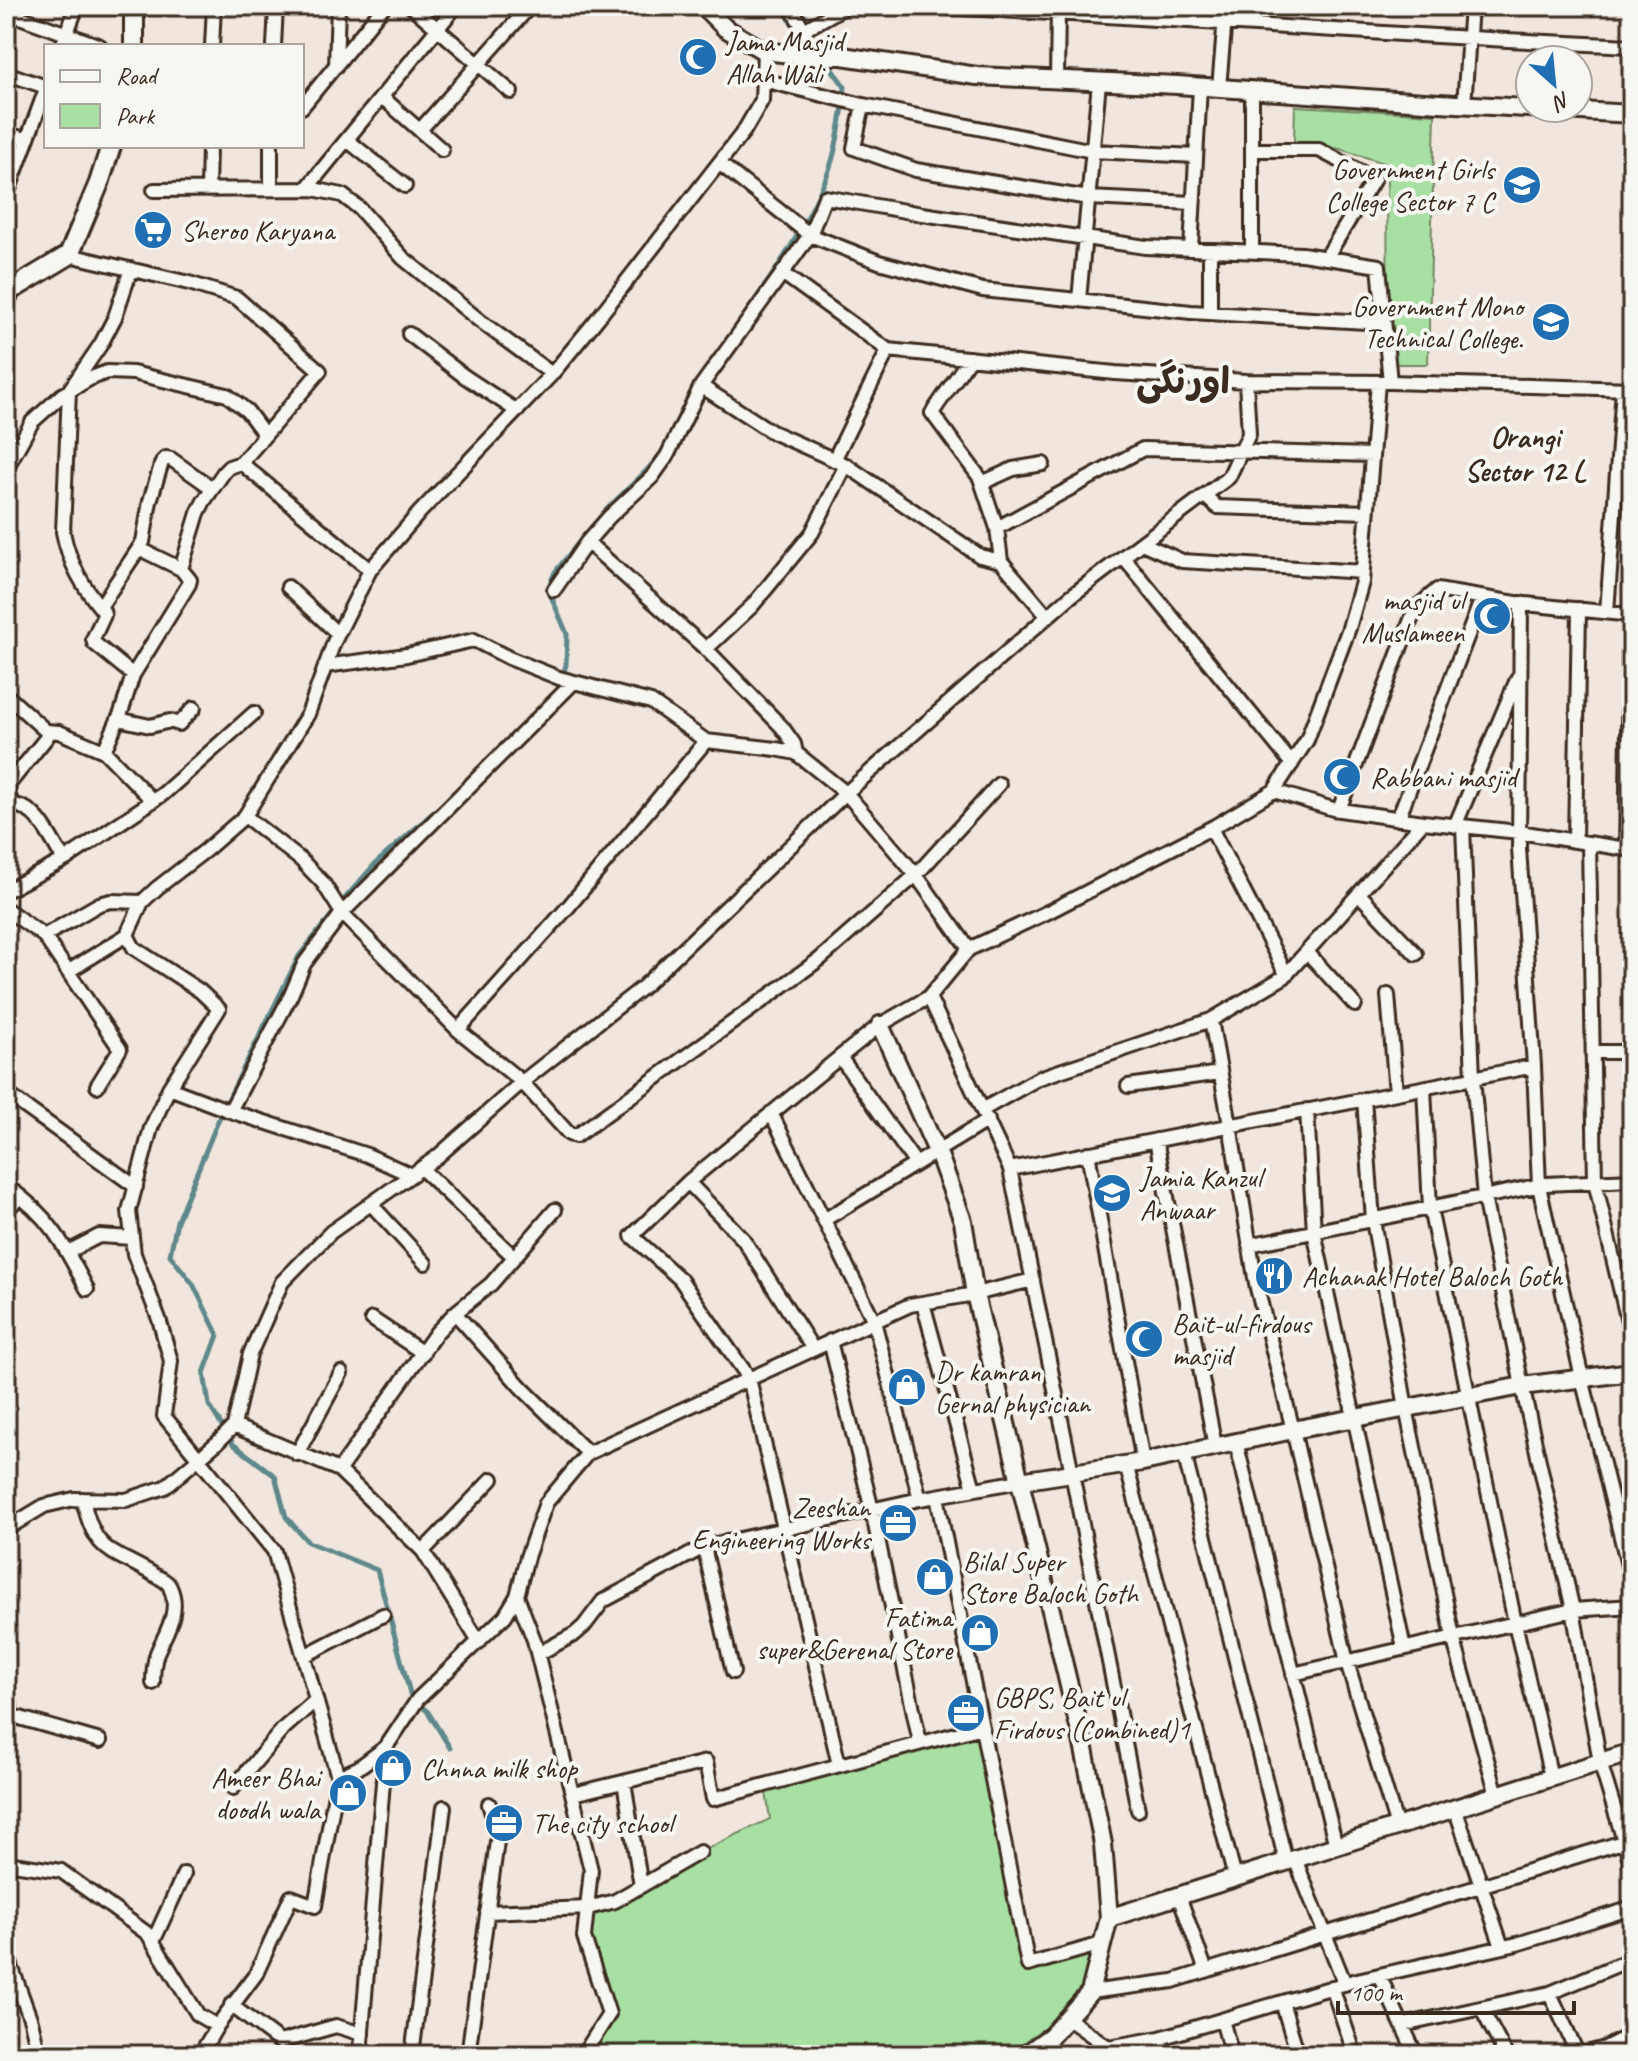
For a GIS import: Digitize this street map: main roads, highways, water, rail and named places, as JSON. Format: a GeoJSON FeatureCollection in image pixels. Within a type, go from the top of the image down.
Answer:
{"type":"FeatureCollection","features":[{"type":"Feature","properties":{"kind":"main road"},"geometry":{"type":"LineString","coordinates":[[134,6],[134,44]]}},
{"type":"Feature","properties":{"kind":"main road"},"geometry":{"type":"LineString","coordinates":[[11,287],[69,255],[110,148]]}},
{"type":"Feature","properties":{"kind":"waterway"},"geometry":{"type":"LineString","coordinates":[[781,6],[797,31],[817,50]]}},
{"type":"Feature","properties":{"kind":"waterway"},"geometry":{"type":"LineString","coordinates":[[728,338],[794,241],[830,169],[845,87],[826,61]]}},
{"type":"Feature","properties":{"kind":"waterway"},"geometry":{"type":"LineString","coordinates":[[557,691],[566,665],[567,634],[548,589],[555,572],[606,510],[666,447]]}},
{"type":"Feature","properties":{"kind":"waterway"},"geometry":{"type":"LineString","coordinates":[[445,802],[376,863],[299,956],[220,1116],[177,1221],[170,1255],[193,1284],[218,1335],[204,1373],[209,1405],[233,1444],[275,1476],[286,1517],[308,1542],[377,1570],[411,1697],[428,1712],[450,1748]]}},
{"type":"Feature","properties":{"kind":"place","name":"Jama Masjid Allah Wali"},"geometry":{"type":"Point","coordinates":[698,57]}},
{"type":"Feature","properties":{"kind":"place","name":"Government Girls College Sector 7 C"},"geometry":{"type":"Point","coordinates":[1522,185]}},
{"type":"Feature","properties":{"kind":"place","name":"Sheroo Karyana"},"geometry":{"type":"Point","coordinates":[153,230]}},
{"type":"Feature","properties":{"kind":"place","name":"Government Mono Technical College."},"geometry":{"type":"Point","coordinates":[1551,322]}},
{"type":"Feature","properties":{"kind":"place","name":"masjid ul Muslameen"},"geometry":{"type":"Point","coordinates":[1492,616]}},
{"type":"Feature","properties":{"kind":"place","name":"Rabbani masjid"},"geometry":{"type":"Point","coordinates":[1342,777]}},
{"type":"Feature","properties":{"kind":"place","name":"Jamia Kanzul Anwaar"},"geometry":{"type":"Point","coordinates":[1112,1193]}},
{"type":"Feature","properties":{"kind":"place","name":"Achanak Hotel Baloch Goth"},"geometry":{"type":"Point","coordinates":[1274,1276]}},
{"type":"Feature","properties":{"kind":"place","name":"Bait-ul-firdous masjid"},"geometry":{"type":"Point","coordinates":[1144,1339]}},
{"type":"Feature","properties":{"kind":"place","name":"Dr kamran Gernal physician"},"geometry":{"type":"Point","coordinates":[907,1387]}},
{"type":"Feature","properties":{"kind":"place","name":"Zeeshan Engineering Works"},"geometry":{"type":"Point","coordinates":[898,1523]}},
{"type":"Feature","properties":{"kind":"place","name":"Bilal Super Store Baloch Goth"},"geometry":{"type":"Point","coordinates":[935,1577]}},
{"type":"Feature","properties":{"kind":"place","name":"Fatima super&Gerenal Store"},"geometry":{"type":"Point","coordinates":[980,1633]}},
{"type":"Feature","properties":{"kind":"place","name":"GBPS, Bait ul Firdous (Combined)1"},"geometry":{"type":"Point","coordinates":[966,1713]}},
{"type":"Feature","properties":{"kind":"place","name":"Chnna milk shop"},"geometry":{"type":"Point","coordinates":[393,1768]}},
{"type":"Feature","properties":{"kind":"place","name":"Ameer Bhai doodh wala"},"geometry":{"type":"Point","coordinates":[348,1793]}},
{"type":"Feature","properties":{"kind":"place","name":"The city school"},"geometry":{"type":"Point","coordinates":[504,1823]}},
{"type":"Feature","properties":{"kind":"district","name":"اورنگی"},"geometry":{"type":"Point","coordinates":[1183,381]}},
{"type":"Feature","properties":{"kind":"district","name":"Orangi Sector 12 L"},"geometry":{"type":"Point","coordinates":[1525,454]}}]}
